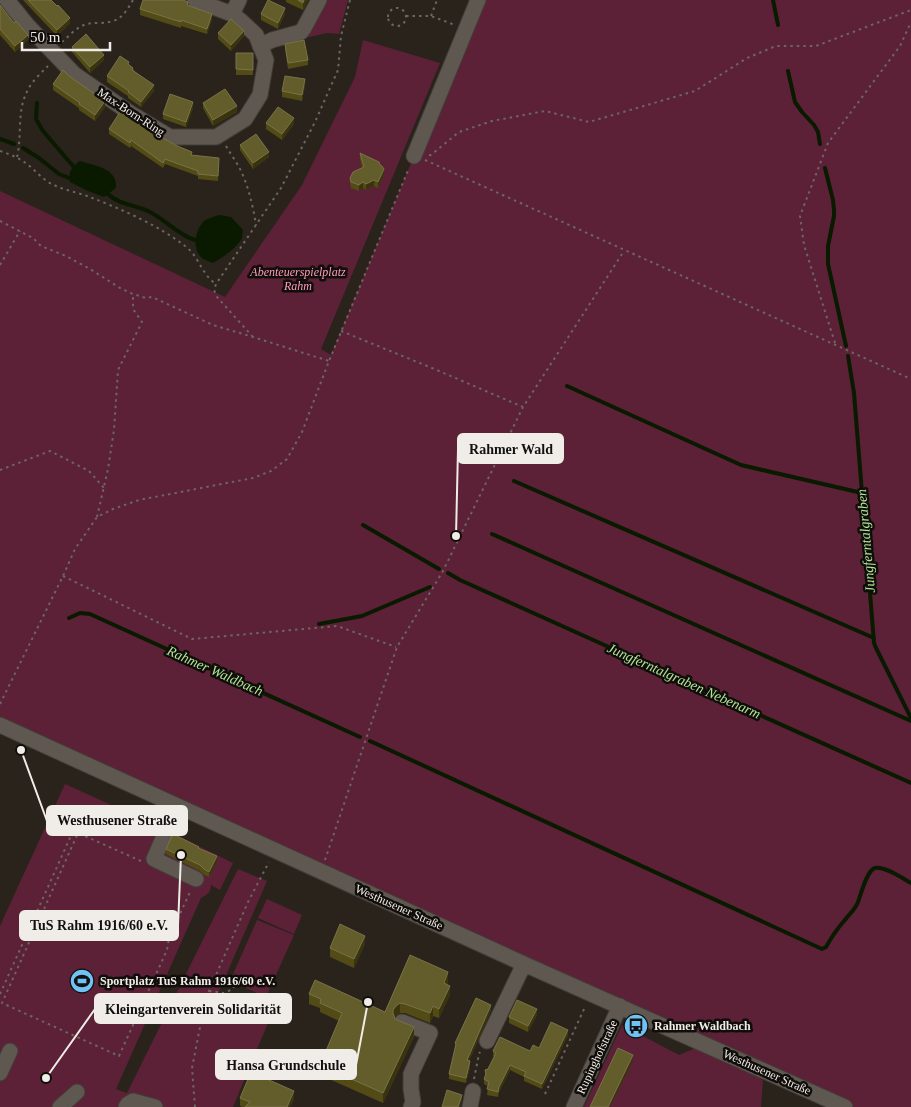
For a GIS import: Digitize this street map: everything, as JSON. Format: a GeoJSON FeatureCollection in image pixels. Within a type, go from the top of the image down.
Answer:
{"type":"FeatureCollection","features":[{"type":"Feature","properties":{"kind":"street","name":"Max-Born-Ring"},"geometry":{"type":"LineString","coordinates":[[7,0],[28,26],[74,74],[130,113],[170,137],[216,137],[245,119],[260,95],[266,60],[256,35],[242,21],[232,14],[195,0]]}},
{"type":"Feature","properties":{"kind":"street"},"geometry":{"type":"LineString","coordinates":[[232,14],[239,0]]}},
{"type":"Feature","properties":{"kind":"street"},"geometry":{"type":"LineString","coordinates":[[260,46],[272,40],[301,32],[319,0]]}},
{"type":"Feature","properties":{"kind":"street"},"geometry":{"type":"LineString","coordinates":[[414,156],[478,0]]}},
{"type":"Feature","properties":{"kind":"street","name":"Westhusener Straße"},"geometry":{"type":"LineString","coordinates":[[0,725],[274,851],[845,1107]]}},
{"type":"Feature","properties":{"kind":"street"},"geometry":{"type":"LineString","coordinates":[[177,806],[154,859],[196,878]]}},
{"type":"Feature","properties":{"kind":"street"},"geometry":{"type":"LineString","coordinates":[[487,1041],[524,964]]}},
{"type":"Feature","properties":{"kind":"street","name":"Rupinghofstraße"},"geometry":{"type":"LineString","coordinates":[[574,1107],[620,1006]]}},
{"type":"Feature","properties":{"kind":"street"},"geometry":{"type":"LineString","coordinates":[[402,1022],[430,1034],[412,1074],[413,1102],[411,1107]]}},
{"type":"Feature","properties":{"kind":"street"},"geometry":{"type":"LineString","coordinates":[[0,1073],[10,1052]]}},
{"type":"Feature","properties":{"kind":"street"},"geometry":{"type":"LineString","coordinates":[[470,1107],[473,1091]]}},
{"type":"Feature","properties":{"kind":"street"},"geometry":{"type":"LineString","coordinates":[[60,1107],[77,1092]]}},
{"type":"Feature","properties":{"kind":"street"},"geometry":{"type":"LineString","coordinates":[[126,1107],[133,1101],[155,1107]]}},
{"type":"Feature","properties":{"kind":"path"},"geometry":{"type":"LineString","coordinates":[[17,157],[25,94],[30,86],[77,28],[83,25],[118,20],[133,0]]}},
{"type":"Feature","properties":{"kind":"path"},"geometry":{"type":"LineString","coordinates":[[253,336],[217,297],[214,290],[216,284],[281,188],[314,122],[338,70],[341,36],[350,0]]}},
{"type":"Feature","properties":{"kind":"path"},"geometry":{"type":"LineString","coordinates":[[430,16],[437,0]]}},
{"type":"Feature","properties":{"kind":"path"},"geometry":{"type":"LineString","coordinates":[[396,8],[404,11],[406,16],[403,25],[397,27],[391,25],[388,19],[390,11],[396,8]]}},
{"type":"Feature","properties":{"kind":"path"},"geometry":{"type":"LineString","coordinates":[[414,156],[430,155],[459,132],[492,121],[545,111],[589,122],[696,92],[747,58],[776,46],[816,46],[911,10]]}},
{"type":"Feature","properties":{"kind":"path"},"geometry":{"type":"LineString","coordinates":[[406,16],[430,16],[466,30]]}},
{"type":"Feature","properties":{"kind":"path"},"geometry":{"type":"LineString","coordinates":[[835,345],[804,245],[800,216],[828,143],[900,46],[911,22]]}},
{"type":"Feature","properties":{"kind":"path"},"geometry":{"type":"LineString","coordinates":[[219,135],[244,178],[256,225]]}},
{"type":"Feature","properties":{"kind":"path"},"geometry":{"type":"LineString","coordinates":[[0,151],[17,157],[28,164],[53,185],[88,197],[144,221],[184,245],[192,252],[209,279],[216,284]]}},
{"type":"Feature","properties":{"kind":"path"},"geometry":{"type":"LineString","coordinates":[[414,156],[911,379]]}},
{"type":"Feature","properties":{"kind":"path"},"geometry":{"type":"LineString","coordinates":[[97,517],[139,500],[253,478],[271,471],[287,458],[302,432],[341,331],[414,156]]}},
{"type":"Feature","properties":{"kind":"path"},"geometry":{"type":"LineString","coordinates":[[0,221],[20,230],[42,246],[66,256],[133,294],[146,298],[152,297],[213,326],[253,336],[329,361]]}},
{"type":"Feature","properties":{"kind":"path"},"geometry":{"type":"LineString","coordinates":[[0,265],[20,230]]}},
{"type":"Feature","properties":{"kind":"path"},"geometry":{"type":"LineString","coordinates":[[321,872],[397,647],[443,571],[523,407],[624,251]]}},
{"type":"Feature","properties":{"kind":"path"},"geometry":{"type":"LineString","coordinates":[[0,704],[75,549],[97,517],[108,469],[114,430],[118,370],[142,322],[133,309],[133,294]]}},
{"type":"Feature","properties":{"kind":"path"},"geometry":{"type":"LineString","coordinates":[[341,331],[523,407]]}},
{"type":"Feature","properties":{"kind":"path"},"geometry":{"type":"LineString","coordinates":[[0,470],[50,451],[90,471],[104,488]]}},
{"type":"Feature","properties":{"kind":"path"},"geometry":{"type":"LineString","coordinates":[[63,576],[192,639],[337,626],[397,647]]}},
{"type":"Feature","properties":{"kind":"path"},"geometry":{"type":"LineString","coordinates":[[0,994],[82,811]]}},
{"type":"Feature","properties":{"kind":"path"},"geometry":{"type":"LineString","coordinates":[[73,831],[151,866],[154,859]]}},
{"type":"Feature","properties":{"kind":"path"},"geometry":{"type":"LineString","coordinates":[[78,833],[1,1003],[119,1056],[167,950],[169,938],[196,878]]}},
{"type":"Feature","properties":{"kind":"path"},"geometry":{"type":"LineString","coordinates":[[195,1107],[192,1068],[209,991],[248,902],[274,851]]}},
{"type":"Feature","properties":{"kind":"path"},"geometry":{"type":"LineString","coordinates":[[209,991],[224,993],[234,986]]}},
{"type":"Feature","properties":{"kind":"path"},"geometry":{"type":"LineString","coordinates":[[545,1094],[592,994]]}},
{"type":"Feature","properties":{"kind":"path"},"geometry":{"type":"LineString","coordinates":[[473,1091],[472,1084],[479,1054],[487,1041]]}},
{"type":"Feature","properties":{"kind":"green space"},"geometry":{"type":"Polygon","coordinates":[[[325,0],[348,0],[339,34],[327,33],[305,38],[325,0]]]}},
{"type":"Feature","properties":{"kind":"green space","name":"Abenteuerspielplatz Rahm"},"geometry":{"type":"Polygon","coordinates":[[[485,0],[911,0],[911,1107],[854,1107],[621,1003],[0,718],[0,191],[225,297],[302,185],[355,77],[363,40],[440,63],[321,349],[331,355],[414,156],[485,0]]]}},
{"type":"Feature","properties":{"kind":"green space","name":"Sportplatz TuS Rahm 1916/60 e.V."},"geometry":{"type":"Polygon","coordinates":[[[65,784],[233,863],[220,890],[211,885],[208,893],[201,898],[116,1089],[127,1093],[238,869],[267,881],[214,1003],[268,1023],[233,1107],[0,1107],[0,926],[65,784]]]}},
{"type":"Feature","properties":{"kind":"green space"},"geometry":{"type":"Polygon","coordinates":[[[267,899],[302,915],[294,934],[258,918],[267,899]]]}},
{"type":"Feature","properties":{"kind":"green space"},"geometry":{"type":"Polygon","coordinates":[[[257,920],[294,935],[266,997],[230,981],[257,920]]]}},
{"type":"Feature","properties":{"kind":"green space"},"geometry":{"type":"Polygon","coordinates":[[[622,1025],[679,1055],[698,1047],[763,1080],[761,1107],[584,1107],[622,1025]]]}},
{"type":"Feature","properties":{"kind":"shaded area"},"geometry":{"type":"Polygon","coordinates":[[[80,161],[99,166],[109,172],[116,181],[116,188],[104,197],[70,182],[71,170],[80,161]]]}},
{"type":"Feature","properties":{"kind":"shaded area"},"geometry":{"type":"Polygon","coordinates":[[[219,215],[231,217],[243,230],[242,238],[237,245],[213,263],[201,257],[196,247],[196,236],[204,221],[219,215]]]}},
{"type":"Feature","properties":{"kind":"building"},"geometry":{"type":"Polygon","coordinates":[[[28,0],[51,0],[70,18],[57,30],[28,0]]]}},
{"type":"Feature","properties":{"kind":"building"},"geometry":{"type":"Polygon","coordinates":[[[143,0],[183,0],[188,2],[187,5],[212,14],[207,29],[140,9],[143,0]]]}},
{"type":"Feature","properties":{"kind":"building"},"geometry":{"type":"Polygon","coordinates":[[[268,0],[285,8],[278,23],[261,14],[268,0]]]}},
{"type":"Feature","properties":{"kind":"building"},"geometry":{"type":"Polygon","coordinates":[[[0,5],[14,23],[16,21],[28,35],[15,46],[0,29],[0,5]]]}},
{"type":"Feature","properties":{"kind":"building"},"geometry":{"type":"Polygon","coordinates":[[[231,19],[244,31],[231,45],[218,33],[231,19]]]}},
{"type":"Feature","properties":{"kind":"building"},"geometry":{"type":"Polygon","coordinates":[[[86,34],[104,55],[90,67],[72,47],[86,34]]]}},
{"type":"Feature","properties":{"kind":"building"},"geometry":{"type":"Polygon","coordinates":[[[304,40],[308,60],[288,63],[285,44],[304,40]]]}},
{"type":"Feature","properties":{"kind":"building"},"geometry":{"type":"Polygon","coordinates":[[[236,53],[253,53],[253,70],[236,69],[236,53]]]}},
{"type":"Feature","properties":{"kind":"building"},"geometry":{"type":"Polygon","coordinates":[[[120,56],[129,62],[128,64],[133,68],[132,70],[154,85],[141,102],[107,76],[120,56]]]}},
{"type":"Feature","properties":{"kind":"building"},"geometry":{"type":"Polygon","coordinates":[[[63,70],[105,101],[95,115],[53,84],[63,70]]]}},
{"type":"Feature","properties":{"kind":"building"},"geometry":{"type":"Polygon","coordinates":[[[285,76],[305,79],[302,95],[282,91],[285,76]]]}},
{"type":"Feature","properties":{"kind":"building"},"geometry":{"type":"Polygon","coordinates":[[[225,89],[237,106],[213,120],[203,103],[225,89]]]}},
{"type":"Feature","properties":{"kind":"building"},"geometry":{"type":"Polygon","coordinates":[[[170,94],[193,102],[186,122],[163,114],[170,94]]]}},
{"type":"Feature","properties":{"kind":"building"},"geometry":{"type":"Polygon","coordinates":[[[278,107],[294,118],[282,134],[266,123],[278,107]]]}},
{"type":"Feature","properties":{"kind":"building"},"geometry":{"type":"Polygon","coordinates":[[[120,112],[175,145],[192,152],[191,155],[219,158],[218,176],[198,174],[198,171],[165,159],[163,163],[131,140],[130,143],[109,129],[120,112]]]}},
{"type":"Feature","properties":{"kind":"building"},"geometry":{"type":"Polygon","coordinates":[[[256,134],[269,152],[253,163],[240,145],[256,134]]]}},
{"type":"Feature","properties":{"kind":"building"},"geometry":{"type":"Polygon","coordinates":[[[360,153],[379,162],[384,169],[378,182],[374,180],[366,184],[363,182],[359,185],[351,182],[350,178],[353,172],[364,167],[360,153]]]}},
{"type":"Feature","properties":{"kind":"building"},"geometry":{"type":"Polygon","coordinates":[[[173,834],[217,856],[209,872],[200,865],[166,849],[173,834]]]}},
{"type":"Feature","properties":{"kind":"building"},"geometry":{"type":"Polygon","coordinates":[[[340,924],[365,936],[354,959],[330,948],[340,924]]]}},
{"type":"Feature","properties":{"kind":"building"},"geometry":{"type":"Polygon","coordinates":[[[410,955],[448,972],[444,983],[450,986],[439,1009],[433,1006],[430,1013],[400,1003],[393,1010],[395,1019],[414,1027],[383,1093],[320,1065],[342,1013],[320,1003],[321,999],[309,994],[315,980],[385,1012],[410,955]]]}},
{"type":"Feature","properties":{"kind":"building"},"geometry":{"type":"Polygon","coordinates":[[[476,998],[491,1005],[467,1060],[470,1061],[466,1078],[449,1074],[455,1043],[476,998]]]}},
{"type":"Feature","properties":{"kind":"building"},"geometry":{"type":"Polygon","coordinates":[[[517,1000],[537,1009],[528,1026],[509,1017],[517,1000]]]}},
{"type":"Feature","properties":{"kind":"building"},"geometry":{"type":"Polygon","coordinates":[[[551,1022],[568,1030],[542,1084],[524,1076],[526,1072],[510,1065],[498,1092],[487,1089],[489,1082],[484,1079],[485,1070],[488,1069],[496,1053],[493,1051],[500,1037],[530,1051],[533,1045],[539,1048],[551,1022]]]}},
{"type":"Feature","properties":{"kind":"building"},"geometry":{"type":"Polygon","coordinates":[[[618,1048],[633,1055],[608,1107],[590,1107],[618,1048]]]}},
{"type":"Feature","properties":{"kind":"building"},"geometry":{"type":"Polygon","coordinates":[[[251,1072],[294,1091],[287,1107],[245,1107],[250,1102],[240,1098],[251,1072]]]}},
{"type":"Feature","properties":{"kind":"building"},"geometry":{"type":"Polygon","coordinates":[[[447,1090],[462,1095],[458,1107],[442,1107],[447,1090]]]}},
{"type":"Feature","properties":{"kind":"waterway","name":"Jungferntalgraben"},"geometry":{"type":"LineString","coordinates":[[773,0],[778,25]]}},
{"type":"Feature","properties":{"kind":"waterway","name":"Jungferntalgraben"},"geometry":{"type":"LineString","coordinates":[[788,71],[795,102],[814,125],[818,132],[820,144]]}},
{"type":"Feature","properties":{"kind":"waterway"},"geometry":{"type":"LineString","coordinates":[[37,103],[36,119],[43,131],[73,166]]}},
{"type":"Feature","properties":{"kind":"waterway"},"geometry":{"type":"LineString","coordinates":[[0,139],[14,144]]}},
{"type":"Feature","properties":{"kind":"waterway"},"geometry":{"type":"LineString","coordinates":[[23,148],[59,174],[69,178]]}},
{"type":"Feature","properties":{"kind":"waterway","name":"Jungferntalgraben"},"geometry":{"type":"LineString","coordinates":[[825,168],[834,210],[828,246],[828,264],[846,346]]}},
{"type":"Feature","properties":{"kind":"waterway"},"geometry":{"type":"LineString","coordinates":[[108,194],[122,202],[148,211],[195,240]]}},
{"type":"Feature","properties":{"kind":"waterway","name":"Jungferntalgraben"},"geometry":{"type":"LineString","coordinates":[[848,356],[854,393],[874,643],[911,718]]}},
{"type":"Feature","properties":{"kind":"waterway","name":"Jungferntalgraben Nebenarm"},"geometry":{"type":"LineString","coordinates":[[567,386],[741,465],[862,493]]}},
{"type":"Feature","properties":{"kind":"waterway","name":"Jungferntalgraben Nebenarm"},"geometry":{"type":"LineString","coordinates":[[514,481],[874,638]]}},
{"type":"Feature","properties":{"kind":"waterway","name":"Jungferntalgraben Nebenarm"},"geometry":{"type":"LineString","coordinates":[[363,525],[439,569]]}},
{"type":"Feature","properties":{"kind":"waterway","name":"Jungferntalgraben Nebenarm"},"geometry":{"type":"LineString","coordinates":[[492,534],[911,721]]}},
{"type":"Feature","properties":{"kind":"waterway","name":"Jungferntalgraben Nebenarm"},"geometry":{"type":"LineString","coordinates":[[448,573],[911,783]]}},
{"type":"Feature","properties":{"kind":"waterway","name":"Jungferntalgraben Nebenarm"},"geometry":{"type":"LineString","coordinates":[[319,624],[362,616],[430,587]]}},
{"type":"Feature","properties":{"kind":"waterway","name":"Rahmer Waldbach"},"geometry":{"type":"LineString","coordinates":[[69,618],[80,613],[90,614],[360,737]]}},
{"type":"Feature","properties":{"kind":"waterway","name":"Rahmer Waldbach"},"geometry":{"type":"LineString","coordinates":[[370,741],[822,949],[826,947],[855,907],[872,870],[875,868],[884,869],[911,883]]}},
{"type":"Feature","properties":{"kind":"place","name":"Rahmer Wald"},"geometry":{"type":"Point","coordinates":[456,536]}},
{"type":"Feature","properties":{"kind":"place","name":"Westhusener Straße"},"geometry":{"type":"Point","coordinates":[21,750]}},
{"type":"Feature","properties":{"kind":"place","name":"TuS Rahm 1916/60 e.V."},"geometry":{"type":"Point","coordinates":[181,855]}},
{"type":"Feature","properties":{"kind":"place","name":"Sportplatz TuS Rahm 1916/60 e.V."},"geometry":{"type":"Point","coordinates":[82,981]}},
{"type":"Feature","properties":{"kind":"place","name":"Hansa Grundschule"},"geometry":{"type":"Point","coordinates":[368,1002]}},
{"type":"Feature","properties":{"kind":"place","name":"Rahmer Waldbach"},"geometry":{"type":"Point","coordinates":[636,1026]}},
{"type":"Feature","properties":{"kind":"place","name":"Kleingartenverein Solidarität"},"geometry":{"type":"Point","coordinates":[46,1078]}}]}
